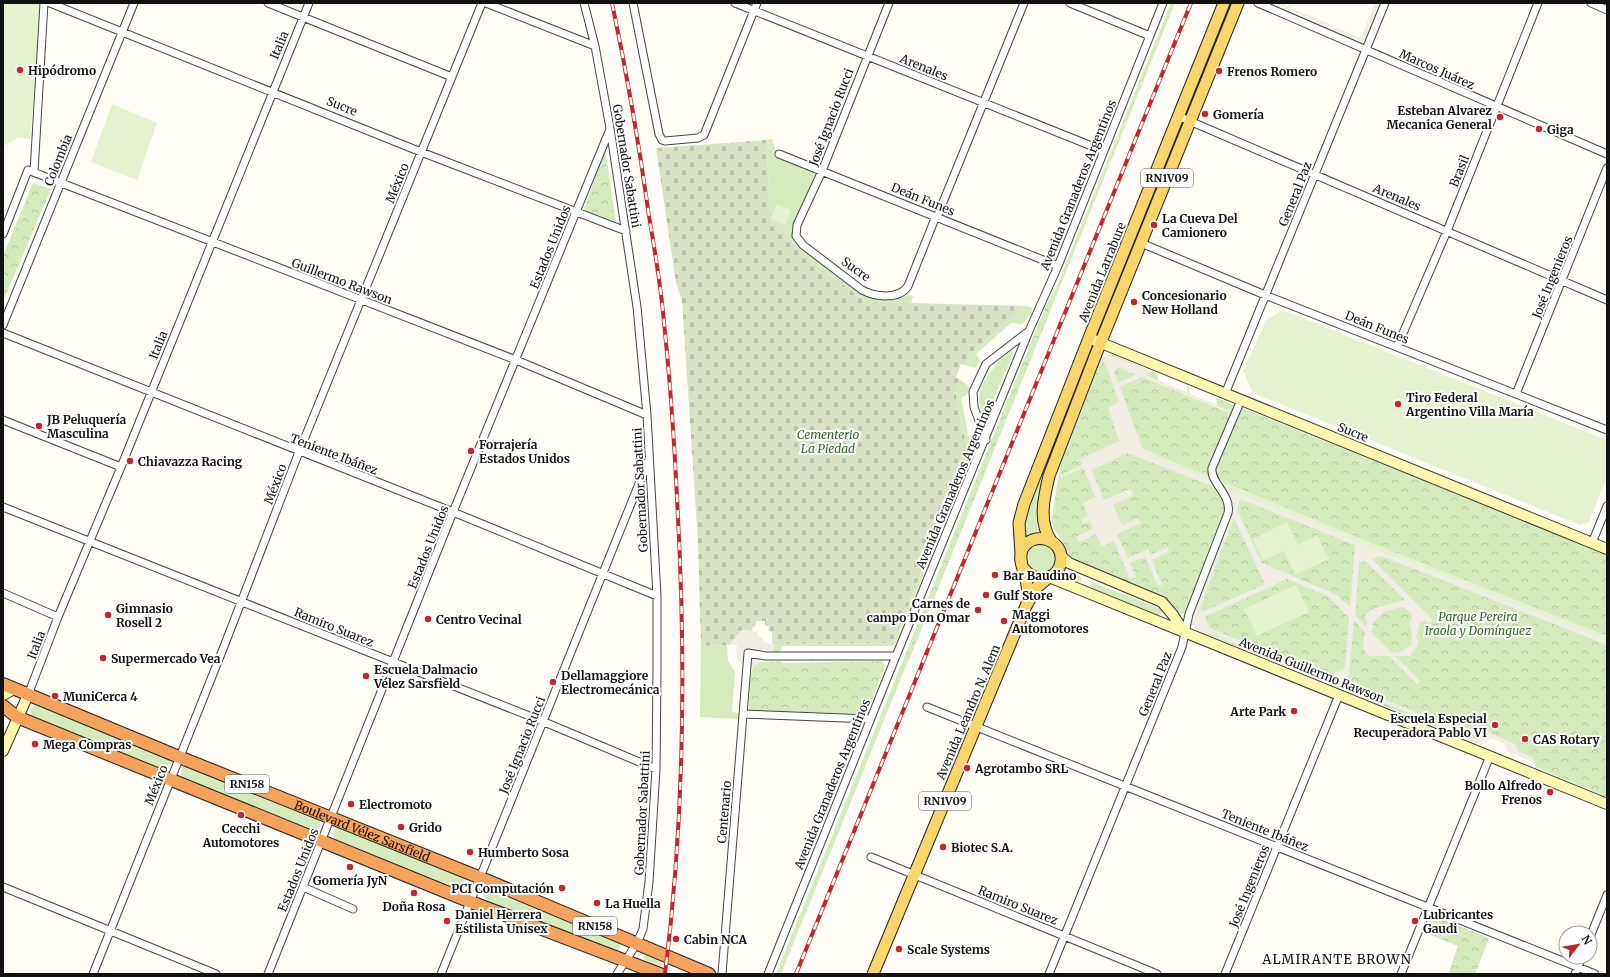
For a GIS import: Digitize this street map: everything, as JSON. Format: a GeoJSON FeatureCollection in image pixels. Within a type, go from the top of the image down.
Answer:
{"type":"FeatureCollection","features":[{"type":"Feature","properties":{"kind":"highway","name":"RN158"},"geometry":{"type":"LineString","coordinates":[[3,684],[14,690]]}},
{"type":"Feature","properties":{"kind":"highway","name":"Boulevard Vélez Sarsfield"},"geometry":{"type":"LineString","coordinates":[[14,690],[480,878],[709,974]]}},
{"type":"Feature","properties":{"kind":"highway","name":"RN158"},"geometry":{"type":"LineString","coordinates":[[3,706],[17,717]]}},
{"type":"Feature","properties":{"kind":"highway","name":"Boulevard Vélez Sarsfield"},"geometry":{"type":"LineString","coordinates":[[17,717],[471,902],[660,974]]}},
{"type":"Feature","properties":{"kind":"main road","name":"Avenida Larrabure"},"geometry":{"type":"LineString","coordinates":[[1021,554],[1019,523],[1024,504],[1224,3]]}},
{"type":"Feature","properties":{"kind":"main road","name":"Avenida Larrabure"},"geometry":{"type":"LineString","coordinates":[[1051,541],[1045,529],[1043,516],[1049,476],[1100,343],[1238,3]]}},
{"type":"Feature","properties":{"kind":"main road","name":"Sucre"},"geometry":{"type":"LineString","coordinates":[[1089,338],[1607,549]]}},
{"type":"Feature","properties":{"kind":"main road"},"geometry":{"type":"LineString","coordinates":[[1021,554],[1025,546],[1032,540],[1042,538],[1051,541]]}},
{"type":"Feature","properties":{"kind":"main road","name":"RN1V09"},"geometry":{"type":"LineString","coordinates":[[1049,577],[1058,570],[1061,564],[1061,556],[1058,547],[1051,541]]}},
{"type":"Feature","properties":{"kind":"main road","name":"RN1V09"},"geometry":{"type":"LineString","coordinates":[[1021,554],[1021,564],[1024,569],[1028,590],[1026,606]]}},
{"type":"Feature","properties":{"kind":"main road"},"geometry":{"type":"LineString","coordinates":[[1061,556],[1069,564],[1162,602],[1185,633]]}},
{"type":"Feature","properties":{"kind":"main road"},"geometry":{"type":"LineString","coordinates":[[1024,569],[1032,577],[1038,579],[1049,577]]}},
{"type":"Feature","properties":{"kind":"main road","name":"Avenida Guillermo Rawson"},"geometry":{"type":"LineString","coordinates":[[1049,577],[1607,804]]}},
{"type":"Feature","properties":{"kind":"main road","name":"Avenida Leandro N. Alem"},"geometry":{"type":"LineString","coordinates":[[873,974],[977,727],[1026,606],[1036,588],[1049,577]]}},
{"type":"Feature","properties":{"kind":"main road"},"geometry":{"type":"LineString","coordinates":[[3,695],[14,690]]}},
{"type":"Feature","properties":{"kind":"main road"},"geometry":{"type":"LineString","coordinates":[[3,751],[28,695]]}},
{"type":"Feature","properties":{"kind":"street","name":"Colombia"},"geometry":{"type":"LineString","coordinates":[[3,234],[31,171],[44,3]]}},
{"type":"Feature","properties":{"kind":"street","name":"Sucre"},"geometry":{"type":"LineString","coordinates":[[50,3],[421,152],[626,232]]}},
{"type":"Feature","properties":{"kind":"street","name":"Colombia"},"geometry":{"type":"LineString","coordinates":[[3,325],[134,3]]}},
{"type":"Feature","properties":{"kind":"street"},"geometry":{"type":"LineString","coordinates":[[268,3],[452,77]]}},
{"type":"Feature","properties":{"kind":"street","name":"Italia"},"geometry":{"type":"LineString","coordinates":[[28,695],[58,617],[121,467],[308,3]]}},
{"type":"Feature","properties":{"kind":"street","name":"México"},"geometry":{"type":"LineString","coordinates":[[93,974],[180,757],[299,452],[482,3]]}},
{"type":"Feature","properties":{"kind":"street"},"geometry":{"type":"LineString","coordinates":[[486,3],[595,46]]}},
{"type":"Feature","properties":{"kind":"street","name":"Gobernador Sabattini"},"geometry":{"type":"LineString","coordinates":[[584,3],[595,46],[610,128],[637,306],[650,457],[657,596],[656,769],[649,882],[643,929],[637,943],[617,974]]}},
{"type":"Feature","properties":{"kind":"street"},"geometry":{"type":"LineString","coordinates":[[633,3],[659,134],[662,140],[700,138],[705,133],[757,3]]}},
{"type":"Feature","properties":{"kind":"street","name":"Arenales"},"geometry":{"type":"LineString","coordinates":[[735,3],[1104,150]]}},
{"type":"Feature","properties":{"kind":"street","name":"José Ignacio Rucci"},"geometry":{"type":"LineString","coordinates":[[798,239],[795,232],[797,225],[822,171],[889,3]]}},
{"type":"Feature","properties":{"kind":"street"},"geometry":{"type":"LineString","coordinates":[[937,217],[1024,3]]}},
{"type":"Feature","properties":{"kind":"street"},"geometry":{"type":"LineString","coordinates":[[1070,3],[1150,36]]}},
{"type":"Feature","properties":{"kind":"street","name":"Avenida Granaderos Argentinos"},"geometry":{"type":"LineString","coordinates":[[768,974],[870,719],[986,440],[1029,331],[1058,266],[1163,3]]}},
{"type":"Feature","properties":{"kind":"street","name":"Marcos Juárez"},"geometry":{"type":"LineString","coordinates":[[1258,3],[1607,154]]}},
{"type":"Feature","properties":{"kind":"street","name":"General Paz"},"geometry":{"type":"LineString","coordinates":[[1225,394],[1385,3]]}},
{"type":"Feature","properties":{"kind":"street","name":"Brasil"},"geometry":{"type":"LineString","coordinates":[[1397,347],[1447,231],[1538,3]]}},
{"type":"Feature","properties":{"kind":"street"},"geometry":{"type":"LineString","coordinates":[[1591,3],[1607,10]]}},
{"type":"Feature","properties":{"kind":"street","name":"Arenales"},"geometry":{"type":"LineString","coordinates":[[1178,116],[1607,300]]}},
{"type":"Feature","properties":{"kind":"street","name":"Estados Unidos"},"geometry":{"type":"LineString","coordinates":[[268,974],[453,512],[610,128]]}},
{"type":"Feature","properties":{"kind":"street","name":"Deán Funes"},"geometry":{"type":"LineString","coordinates":[[779,154],[1058,266]]}},
{"type":"Feature","properties":{"kind":"street","name":"José Ingenieros"},"geometry":{"type":"LineString","coordinates":[[1516,394],[1563,281],[1607,168]]}},
{"type":"Feature","properties":{"kind":"street","name":"Guillermo Rawson"},"geometry":{"type":"LineString","coordinates":[[31,171],[516,360],[647,415]]}},
{"type":"Feature","properties":{"kind":"street","name":"Sucre"},"geometry":{"type":"LineString","coordinates":[[798,239],[856,287],[866,293],[894,296],[906,290],[937,217]]}},
{"type":"Feature","properties":{"kind":"street","name":"Deán Funes"},"geometry":{"type":"LineString","coordinates":[[1141,243],[1265,295],[1607,430]]}},
{"type":"Feature","properties":{"kind":"street"},"geometry":{"type":"LineString","coordinates":[[986,440],[974,407],[973,392],[986,364],[1029,331]]}},
{"type":"Feature","properties":{"kind":"street","name":"Teniente Ibáñez"},"geometry":{"type":"LineString","coordinates":[[3,333],[453,512],[657,596]]}},
{"type":"Feature","properties":{"kind":"street","name":"General Paz"},"geometry":{"type":"LineString","coordinates":[[1050,974],[1182,647],[1189,614],[1228,510],[1227,501],[1213,474],[1212,468],[1241,400]]}},
{"type":"Feature","properties":{"kind":"street"},"geometry":{"type":"LineString","coordinates":[[3,420],[121,467]]}},
{"type":"Feature","properties":{"kind":"street","name":"José Ignacio Rucci"},"geometry":{"type":"LineString","coordinates":[[441,974],[650,457]]}},
{"type":"Feature","properties":{"kind":"street"},"geometry":{"type":"LineString","coordinates":[[1592,543],[1607,506]]}},
{"type":"Feature","properties":{"kind":"street","name":"Ramiro Suarez"},"geometry":{"type":"LineString","coordinates":[[3,508],[542,721],[656,769]]}},
{"type":"Feature","properties":{"kind":"street"},"geometry":{"type":"LineString","coordinates":[[3,593],[58,617]]}},
{"type":"Feature","properties":{"kind":"street","name":"Centenario"},"geometry":{"type":"LineString","coordinates":[[722,974],[748,653],[766,656],[896,656]]}},
{"type":"Feature","properties":{"kind":"street","name":"José Ingenieros"},"geometry":{"type":"LineString","coordinates":[[1225,974],[1339,695]]}},
{"type":"Feature","properties":{"kind":"street","name":"Teniente Ibáñez"},"geometry":{"type":"LineString","coordinates":[[927,707],[1429,908],[1576,970],[1595,974]]}},
{"type":"Feature","properties":{"kind":"street"},"geometry":{"type":"LineString","coordinates":[[744,714],[870,719]]}},
{"type":"Feature","properties":{"kind":"street","name":"Boulevard Vélez Sarsfield"},"geometry":{"type":"LineString","coordinates":[[3,717],[17,717]]}},
{"type":"Feature","properties":{"kind":"street"},"geometry":{"type":"LineString","coordinates":[[1401,974],[1490,756]]}},
{"type":"Feature","properties":{"kind":"street","name":"Ramiro Suarez"},"geometry":{"type":"LineString","coordinates":[[871,857],[1157,974]]}},
{"type":"Feature","properties":{"kind":"street"},"geometry":{"type":"LineString","coordinates":[[303,887],[353,909]]}},
{"type":"Feature","properties":{"kind":"street"},"geometry":{"type":"LineString","coordinates":[[3,888],[216,974]]}},
{"type":"Feature","properties":{"kind":"street"},"geometry":{"type":"LineString","coordinates":[[1595,925],[1607,895]]}},
{"type":"Feature","properties":{"kind":"green space","name":"Hipódromo"},"geometry":{"type":"Polygon","coordinates":[[[3,3],[42,3],[30,139],[18,138],[3,146],[3,3]]]}},
{"type":"Feature","properties":{"kind":"green space"},"geometry":{"type":"Polygon","coordinates":[[[1171,3],[1175,3],[781,974],[776,974],[1050,297],[1055,291],[1171,3]]]}},
{"type":"Feature","properties":{"kind":"green space"},"geometry":{"type":"Polygon","coordinates":[[[1229,5],[1231,6],[1190,106],[1188,105],[1229,5]]]}},
{"type":"Feature","properties":{"kind":"green space"},"geometry":{"type":"Polygon","coordinates":[[[112,104],[157,123],[137,180],[91,162],[112,104]]]}},
{"type":"Feature","properties":{"kind":"green space"},"geometry":{"type":"Polygon","coordinates":[[[1179,127],[1182,128],[1102,324],[1100,323],[1179,127]]]}},
{"type":"Feature","properties":{"kind":"green space"},"geometry":{"type":"Polygon","coordinates":[[[772,139],[777,156],[813,171],[815,174],[792,228],[792,235],[796,243],[862,295],[877,299],[899,299],[908,295],[913,296],[911,303],[866,302],[814,263],[771,221],[766,140],[772,139]]]}},
{"type":"Feature","properties":{"kind":"green space","name":"Cementerio La Piedad"},"geometry":{"type":"Polygon","coordinates":[[[766,140],[771,221],[814,263],[866,302],[1026,306],[969,355],[965,365],[961,364],[956,377],[959,379],[955,391],[968,455],[893,643],[774,644],[772,642],[772,632],[768,631],[769,626],[765,626],[765,621],[756,621],[755,627],[753,626],[752,631],[742,630],[729,645],[701,646],[698,542],[682,300],[676,283],[656,148],[766,140]]]}},
{"type":"Feature","properties":{"kind":"green space"},"geometry":{"type":"Polygon","coordinates":[[[605,149],[616,222],[584,210],[605,149]]]}},
{"type":"Feature","properties":{"kind":"green space"},"geometry":{"type":"Polygon","coordinates":[[[33,183],[51,189],[3,302],[3,256],[33,183]]]}},
{"type":"Feature","properties":{"kind":"green space"},"geometry":{"type":"Polygon","coordinates":[[[777,204],[791,210],[785,225],[771,219],[777,204]]]}},
{"type":"Feature","properties":{"kind":"green space"},"geometry":{"type":"Polygon","coordinates":[[[1046,305],[1052,307],[909,660],[904,658],[1046,305]]]}},
{"type":"Feature","properties":{"kind":"green space"},"geometry":{"type":"Polygon","coordinates":[[[1026,306],[1033,308],[1030,315],[1022,324],[1011,323],[976,354],[980,361],[976,368],[965,365],[969,355],[1026,306]]]}},
{"type":"Feature","properties":{"kind":"green space","name":"Tiro Federal Argentino Villa María"},"geometry":{"type":"Polygon","coordinates":[[[1283,310],[1607,440],[1607,477],[1589,522],[1580,525],[1253,393],[1243,371],[1266,320],[1283,310]]]}},
{"type":"Feature","properties":{"kind":"green space"},"geometry":{"type":"Polygon","coordinates":[[[1013,350],[1014,352],[985,419],[983,417],[979,400],[982,385],[997,364],[1013,350]]]}},
{"type":"Feature","properties":{"kind":"green space"},"geometry":{"type":"Polygon","coordinates":[[[1090,352],[1091,353],[1039,503],[1037,531],[1026,536],[1026,518],[1032,496],[1090,352]]]}},
{"type":"Feature","properties":{"kind":"green space"},"geometry":{"type":"Polygon","coordinates":[[[1109,355],[1114,355],[1157,374],[1159,381],[1188,393],[1187,386],[1189,387],[1190,394],[1217,405],[1216,398],[1235,405],[1208,469],[1209,475],[1225,506],[1225,512],[1187,611],[1182,614],[1178,613],[1172,604],[1165,599],[1070,557],[1064,544],[1053,528],[1052,519],[1055,496],[1062,460],[1098,364],[1102,358],[1109,355]]]}},
{"type":"Feature","properties":{"kind":"green space"},"geometry":{"type":"Polygon","coordinates":[[[959,379],[970,387],[967,395],[961,398],[969,439],[975,437],[976,446],[895,644],[891,646],[783,646],[779,652],[773,652],[774,644],[893,643],[968,455],[955,391],[959,379]]]}},
{"type":"Feature","properties":{"kind":"green space","name":"Parque Pereira Iraola y Domínguez"},"geometry":{"type":"Polygon","coordinates":[[[1242,408],[1607,554],[1607,797],[1535,767],[1531,761],[1507,751],[1504,743],[1491,738],[1481,745],[1199,631],[1193,625],[1193,613],[1232,512],[1231,503],[1215,473],[1215,469],[1242,408]]]}},
{"type":"Feature","properties":{"kind":"green space"},"geometry":{"type":"Polygon","coordinates":[[[1129,443],[1364,540],[1607,636],[1607,640],[1362,543],[1129,447],[1061,478],[1060,475],[1129,443]]]}},
{"type":"Feature","properties":{"kind":"green space"},"geometry":{"type":"Polygon","coordinates":[[[1287,522],[1298,545],[1317,535],[1329,559],[1295,575],[1284,551],[1263,561],[1253,539],[1287,522]]]}},
{"type":"Feature","properties":{"kind":"green space"},"geometry":{"type":"Polygon","coordinates":[[[1041,544],[1047,545],[1051,548],[1054,552],[1054,564],[1051,568],[1047,571],[1041,572],[1035,571],[1031,568],[1028,564],[1027,558],[1028,552],[1031,548],[1035,545],[1041,544]]]}},
{"type":"Feature","properties":{"kind":"green space"},"geometry":{"type":"Polygon","coordinates":[[[1064,570],[1080,576],[1082,580],[1078,582],[1064,576],[1062,573],[1064,570]]]}},
{"type":"Feature","properties":{"kind":"green space"},"geometry":{"type":"Polygon","coordinates":[[[1092,582],[1161,609],[1162,613],[1158,616],[1092,588],[1090,585],[1092,582]]]}},
{"type":"Feature","properties":{"kind":"green space"},"geometry":{"type":"Polygon","coordinates":[[[1296,585],[1309,612],[1257,636],[1244,609],[1296,585]]]}},
{"type":"Feature","properties":{"kind":"green space"},"geometry":{"type":"Polygon","coordinates":[[[727,645],[728,661],[735,672],[732,712],[739,713],[739,719],[700,717],[701,646],[727,645]]]}},
{"type":"Feature","properties":{"kind":"green space"},"geometry":{"type":"Polygon","coordinates":[[[781,661],[783,663],[791,663],[882,661],[885,666],[867,711],[862,714],[749,710],[750,681],[753,666],[760,662],[781,661]]]}},
{"type":"Feature","properties":{"kind":"green space"},"geometry":{"type":"Polygon","coordinates":[[[35,705],[167,757],[170,762],[170,766],[163,771],[31,717],[30,709],[35,705]]]}},
{"type":"Feature","properties":{"kind":"green space"},"geometry":{"type":"Polygon","coordinates":[[[185,766],[318,819],[320,826],[315,831],[311,830],[183,778],[181,771],[185,766]]]}},
{"type":"Feature","properties":{"kind":"green space"},"geometry":{"type":"Polygon","coordinates":[[[338,827],[466,878],[461,891],[335,840],[333,832],[334,829],[338,827]]]}},
{"type":"Feature","properties":{"kind":"green space"},"geometry":{"type":"Polygon","coordinates":[[[490,887],[620,942],[620,948],[616,952],[611,952],[487,901],[483,895],[485,889],[490,887]]]}},
{"type":"Feature","properties":{"kind":"green space"},"geometry":{"type":"Polygon","coordinates":[[[1434,916],[1489,938],[1475,974],[1448,974],[1458,946],[1425,933],[1431,918],[1434,916]]]}},
{"type":"Feature","properties":{"kind":"green space"},"geometry":{"type":"Polygon","coordinates":[[[647,955],[661,961],[663,965],[659,967],[645,960],[643,957],[647,955]]]}},
{"type":"Feature","properties":{"kind":"shaded area"},"geometry":{"type":"Polygon","coordinates":[[[1274,3],[1281,3],[1358,37],[1362,35],[1375,3],[1381,3],[1366,40],[1362,42],[1274,3]]]}},
{"type":"Feature","properties":{"kind":"shaded area"},"geometry":{"type":"Polygon","coordinates":[[[1109,355],[1152,371],[1146,375],[1230,411],[1229,413],[1142,377],[1120,387],[1144,453],[1213,481],[1219,493],[1218,494],[1214,487],[1128,453],[1092,470],[1104,500],[1130,489],[1133,495],[1113,505],[1122,525],[1138,518],[1141,523],[1117,534],[1128,558],[1148,549],[1150,555],[1168,547],[1170,551],[1152,560],[1163,587],[1157,584],[1145,557],[1130,563],[1136,576],[1130,579],[1114,541],[1102,547],[1096,534],[1079,542],[1076,537],[1093,528],[1090,521],[1083,524],[1081,520],[1088,516],[1083,503],[1095,497],[1080,459],[1119,441],[1108,407],[1119,402],[1106,365],[1103,362],[1099,362],[1105,356],[1109,355]],[[1117,368],[1114,372],[1118,383],[1136,375],[1121,368],[1117,368]]]}},
{"type":"Feature","properties":{"kind":"shaded area"},"geometry":{"type":"Polygon","coordinates":[[[1223,486],[1607,640],[1607,645],[1381,556],[1372,559],[1433,620],[1429,624],[1425,620],[1420,623],[1416,637],[1419,643],[1410,656],[1395,656],[1420,681],[1417,684],[1389,656],[1369,656],[1363,649],[1365,632],[1354,621],[1348,685],[1455,728],[1458,732],[1477,740],[1488,732],[1515,744],[1518,751],[1532,757],[1536,763],[1535,767],[1531,761],[1507,751],[1504,743],[1491,738],[1481,745],[1455,734],[1453,731],[1348,688],[1347,690],[1209,633],[1208,635],[1195,629],[1192,625],[1192,617],[1197,603],[1199,603],[1232,514],[1231,503],[1223,486]],[[1240,499],[1237,510],[1262,563],[1335,594],[1350,607],[1355,545],[1240,499]],[[1234,518],[1200,608],[1202,612],[1265,584],[1234,518]],[[1365,561],[1359,563],[1355,615],[1366,627],[1367,622],[1365,615],[1367,613],[1375,608],[1405,600],[1365,561]],[[1287,579],[1204,617],[1209,628],[1329,676],[1345,668],[1349,618],[1328,596],[1287,579]],[[1403,607],[1384,612],[1372,624],[1374,626],[1371,632],[1392,653],[1400,652],[1411,645],[1412,633],[1409,622],[1412,619],[1412,615],[1403,607]]]}},
{"type":"Feature","properties":{"kind":"shaded area"},"geometry":{"type":"Polygon","coordinates":[[[742,630],[758,632],[758,635],[763,639],[763,642],[771,644],[772,642],[774,644],[773,652],[763,649],[762,657],[758,664],[751,667],[743,665],[738,661],[736,654],[737,645],[729,645],[742,630]]]}},
{"type":"Feature","properties":{"kind":"railway"},"geometry":{"type":"LineString","coordinates":[[612,3],[623,56],[660,283],[669,372],[676,469],[681,575],[682,746],[676,860],[665,974]]}},
{"type":"Feature","properties":{"kind":"railway"},"geometry":{"type":"LineString","coordinates":[[796,974],[1191,3]]}},
{"type":"Feature","properties":{"kind":"place","name":"Hipódromo"},"geometry":{"type":"Point","coordinates":[20,70]}},
{"type":"Feature","properties":{"kind":"place","name":"Frenos Romero"},"geometry":{"type":"Point","coordinates":[1219,71]}},
{"type":"Feature","properties":{"kind":"place","name":"Gomería"},"geometry":{"type":"Point","coordinates":[1205,114]}},
{"type":"Feature","properties":{"kind":"place","name":"Esteban Alvarez Mecanica General"},"geometry":{"type":"Point","coordinates":[1500,117]}},
{"type":"Feature","properties":{"kind":"place","name":"Giga"},"geometry":{"type":"Point","coordinates":[1539,129]}},
{"type":"Feature","properties":{"kind":"place","name":"La Cueva Del Camionero"},"geometry":{"type":"Point","coordinates":[1154,225]}},
{"type":"Feature","properties":{"kind":"place","name":"Concesionario New Holland"},"geometry":{"type":"Point","coordinates":[1134,302]}},
{"type":"Feature","properties":{"kind":"place","name":"Tiro Federal Argentino Villa María"},"geometry":{"type":"Point","coordinates":[1398,404]}},
{"type":"Feature","properties":{"kind":"place","name":"JB Peluquería Masculina"},"geometry":{"type":"Point","coordinates":[39,426]}},
{"type":"Feature","properties":{"kind":"place","name":"Forrajería Estados Unidos"},"geometry":{"type":"Point","coordinates":[471,451]}},
{"type":"Feature","properties":{"kind":"place","name":"Chiavazza Racing"},"geometry":{"type":"Point","coordinates":[130,461]}},
{"type":"Feature","properties":{"kind":"place","name":"Bar Baudino"},"geometry":{"type":"Point","coordinates":[995,575]}},
{"type":"Feature","properties":{"kind":"place","name":"Gulf Store"},"geometry":{"type":"Point","coordinates":[986,595]}},
{"type":"Feature","properties":{"kind":"place","name":"Carnes de campo Don Omar"},"geometry":{"type":"Point","coordinates":[978,610]}},
{"type":"Feature","properties":{"kind":"place","name":"Gimnasio Rosell 2"},"geometry":{"type":"Point","coordinates":[108,615]}},
{"type":"Feature","properties":{"kind":"place","name":"Centro Vecinal"},"geometry":{"type":"Point","coordinates":[428,619]}},
{"type":"Feature","properties":{"kind":"place","name":"Maggi Automotores"},"geometry":{"type":"Point","coordinates":[1004,621]}},
{"type":"Feature","properties":{"kind":"place","name":"Supermercado Vea"},"geometry":{"type":"Point","coordinates":[103,658]}},
{"type":"Feature","properties":{"kind":"place","name":"Escuela Dalmacio Vélez Sarsfield"},"geometry":{"type":"Point","coordinates":[366,676]}},
{"type":"Feature","properties":{"kind":"place","name":"Dellamaggiore Electromecánica"},"geometry":{"type":"Point","coordinates":[553,682]}},
{"type":"Feature","properties":{"kind":"place","name":"MuniCerca 4"},"geometry":{"type":"Point","coordinates":[55,696]}},
{"type":"Feature","properties":{"kind":"place","name":"Arte Park"},"geometry":{"type":"Point","coordinates":[1294,711]}},
{"type":"Feature","properties":{"kind":"place","name":"Escuela Especial Recuperadora Pablo VI"},"geometry":{"type":"Point","coordinates":[1495,725]}},
{"type":"Feature","properties":{"kind":"place","name":"CAS Rotary"},"geometry":{"type":"Point","coordinates":[1525,739]}},
{"type":"Feature","properties":{"kind":"place","name":"Mega Compras"},"geometry":{"type":"Point","coordinates":[35,744]}},
{"type":"Feature","properties":{"kind":"place","name":"Agrotambo SRL"},"geometry":{"type":"Point","coordinates":[967,768]}},
{"type":"Feature","properties":{"kind":"place","name":"Bollo Alfredo Frenos"},"geometry":{"type":"Point","coordinates":[1550,792]}},
{"type":"Feature","properties":{"kind":"place","name":"Electromoto"},"geometry":{"type":"Point","coordinates":[351,804]}},
{"type":"Feature","properties":{"kind":"place","name":"Cecchi Automotores"},"geometry":{"type":"Point","coordinates":[241,815]}},
{"type":"Feature","properties":{"kind":"place","name":"Grido"},"geometry":{"type":"Point","coordinates":[401,827]}},
{"type":"Feature","properties":{"kind":"place","name":"Biotec S.A."},"geometry":{"type":"Point","coordinates":[943,847]}},
{"type":"Feature","properties":{"kind":"place","name":"Humberto Sosa"},"geometry":{"type":"Point","coordinates":[470,852]}},
{"type":"Feature","properties":{"kind":"place","name":"Gomería JyN"},"geometry":{"type":"Point","coordinates":[350,867]}},
{"type":"Feature","properties":{"kind":"place","name":"PCI Computación"},"geometry":{"type":"Point","coordinates":[562,888]}},
{"type":"Feature","properties":{"kind":"place","name":"Doña Rosa"},"geometry":{"type":"Point","coordinates":[414,893]}},
{"type":"Feature","properties":{"kind":"place","name":"La Huella"},"geometry":{"type":"Point","coordinates":[597,903]}},
{"type":"Feature","properties":{"kind":"place","name":"Daniel Herrera Estilista Unisex"},"geometry":{"type":"Point","coordinates":[447,921]}},
{"type":"Feature","properties":{"kind":"place","name":"Lubricantes Gaudi"},"geometry":{"type":"Point","coordinates":[1415,921]}},
{"type":"Feature","properties":{"kind":"place","name":"Cabin NCA"},"geometry":{"type":"Point","coordinates":[676,939]}},
{"type":"Feature","properties":{"kind":"place","name":"Scale Systems"},"geometry":{"type":"Point","coordinates":[899,949]}},
{"type":"Feature","properties":{"kind":"district","name":"ALMIRANTE BROWN"},"geometry":{"type":"Point","coordinates":[1337,959]}}]}
